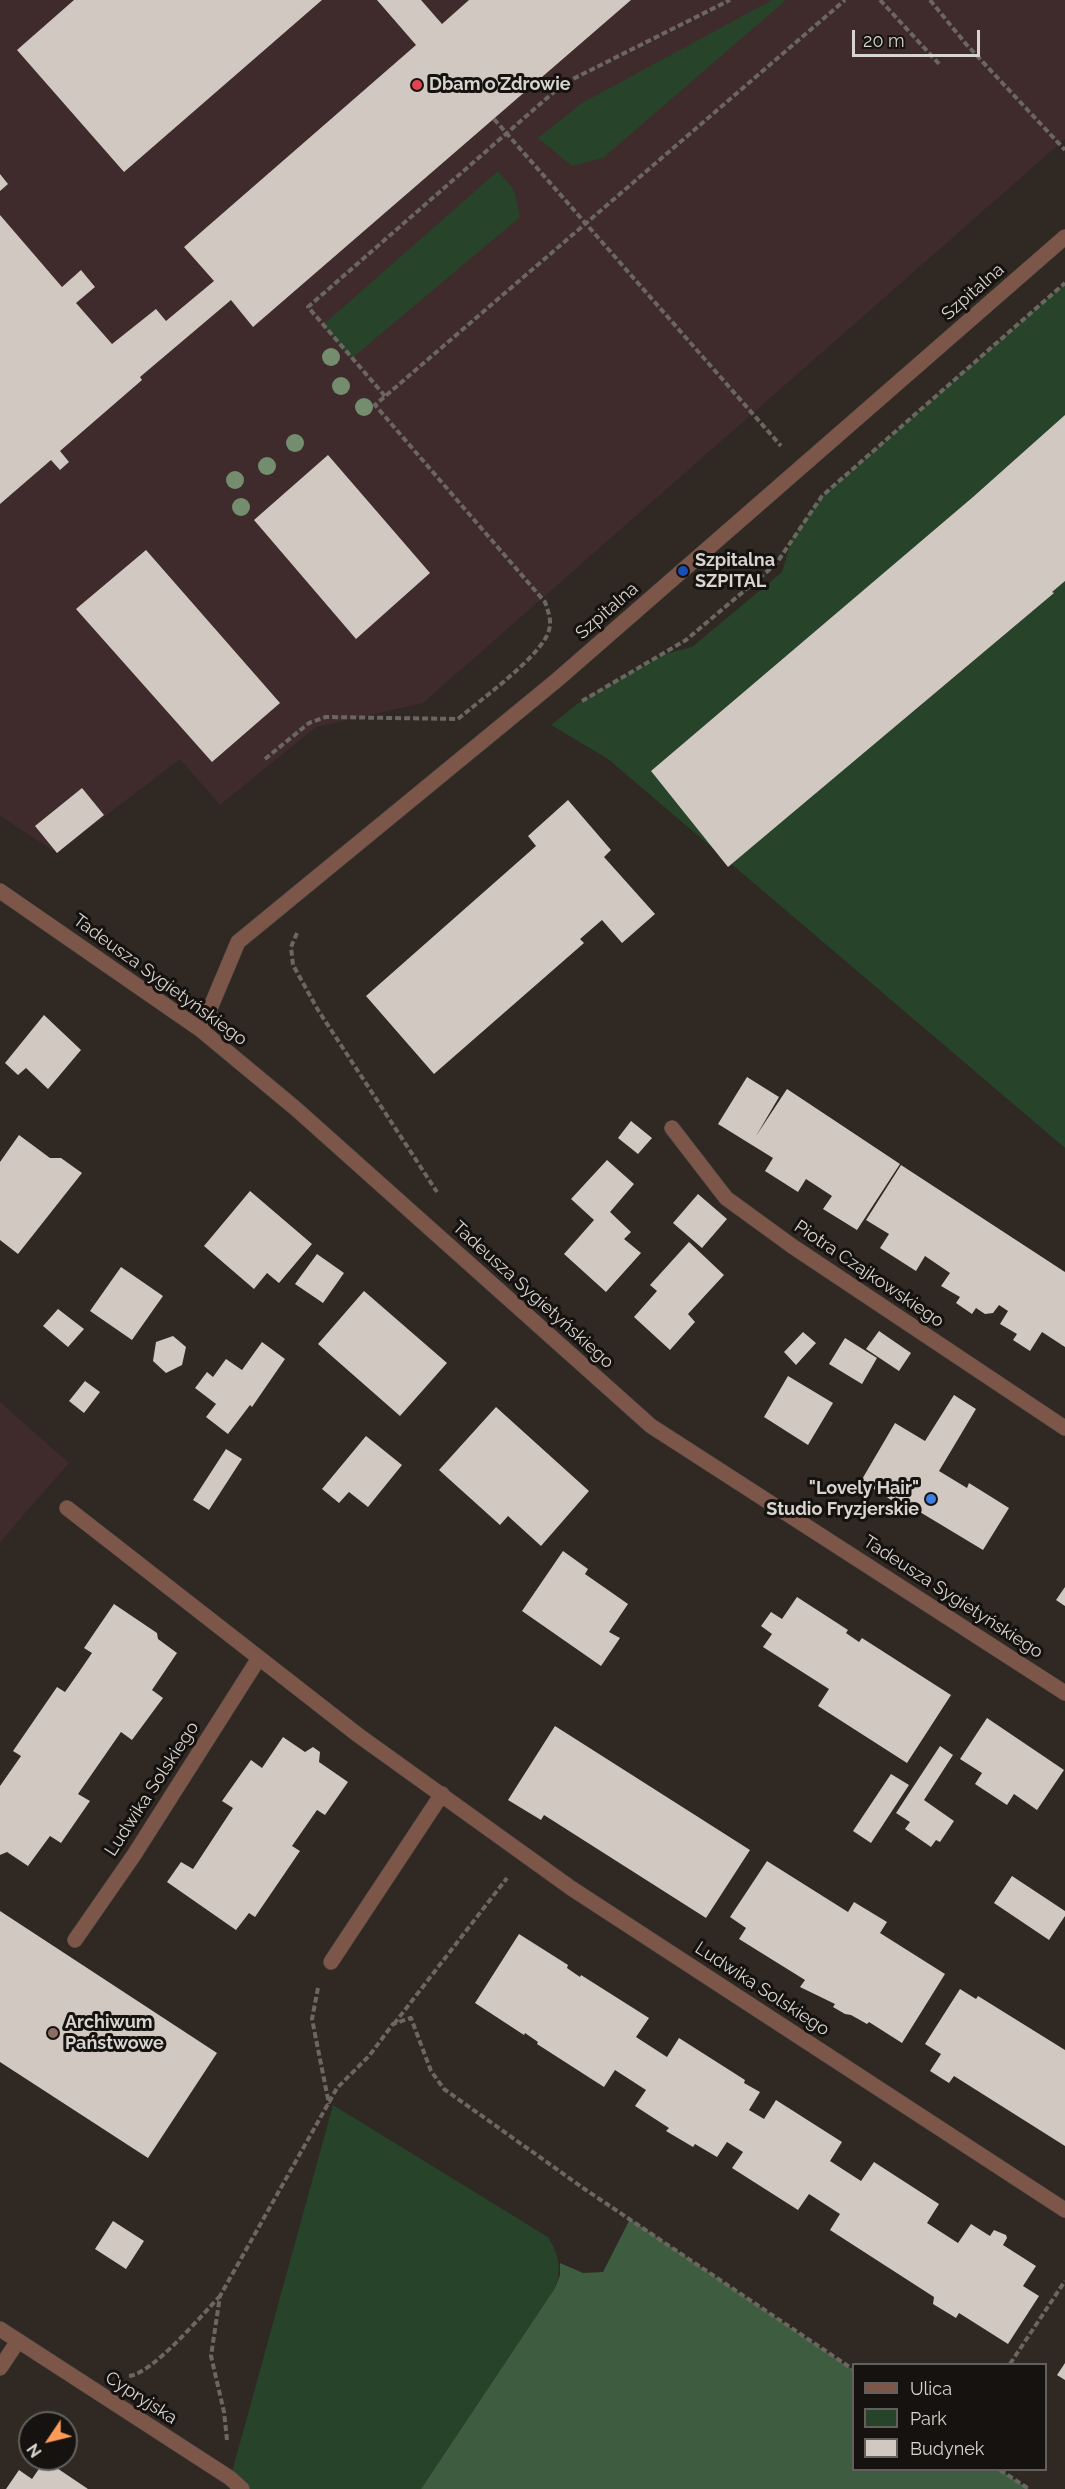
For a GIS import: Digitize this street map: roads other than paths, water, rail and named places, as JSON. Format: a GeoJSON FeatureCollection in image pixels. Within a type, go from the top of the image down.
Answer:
{"type":"FeatureCollection","features":[{"type":"Feature","properties":{"kind":"street","name":"Szpitalna"},"geometry":{"type":"LineString","coordinates":[[201,1030],[238,942],[557,680],[1065,237]]}},
{"type":"Feature","properties":{"kind":"street","name":"Tadeusza Sygietyńskiego"},"geometry":{"type":"LineString","coordinates":[[0,891],[201,1030],[295,1108],[651,1426],[1065,1693]]}},
{"type":"Feature","properties":{"kind":"street","name":"Piotra Czajkowskiego"},"geometry":{"type":"LineString","coordinates":[[672,1128],[726,1198],[792,1246],[1065,1428]]}},
{"type":"Feature","properties":{"kind":"street","name":"Ludwika Solskiego"},"geometry":{"type":"LineString","coordinates":[[67,1508],[358,1735],[581,1894],[1065,2210]]}},
{"type":"Feature","properties":{"kind":"street","name":"Ludwika Solskiego"},"geometry":{"type":"LineString","coordinates":[[75,1940],[134,1855],[259,1658]]}},
{"type":"Feature","properties":{"kind":"street"},"geometry":{"type":"LineString","coordinates":[[331,1962],[442,1794]]}},
{"type":"Feature","properties":{"kind":"street","name":"Cypryjska"},"geometry":{"type":"LineString","coordinates":[[0,2329],[230,2478],[242,2489]]}},
{"type":"Feature","properties":{"kind":"street"},"geometry":{"type":"LineString","coordinates":[[0,2368],[18,2341]]}},
{"type":"Feature","properties":{"kind":"place","name":"Dbam o Zdrowie"},"geometry":{"type":"Point","coordinates":[417,85]}},
{"type":"Feature","properties":{"kind":"place","name":"Szpitalna SZPITAL"},"geometry":{"type":"Point","coordinates":[683,571]}},
{"type":"Feature","properties":{"kind":"place","name":"\"Lovely Hair\" Studio Fryzjerskie"},"geometry":{"type":"Point","coordinates":[931,1499]}},
{"type":"Feature","properties":{"kind":"place","name":"Archiwum Państwowe"},"geometry":{"type":"Point","coordinates":[53,2033]}}]}
